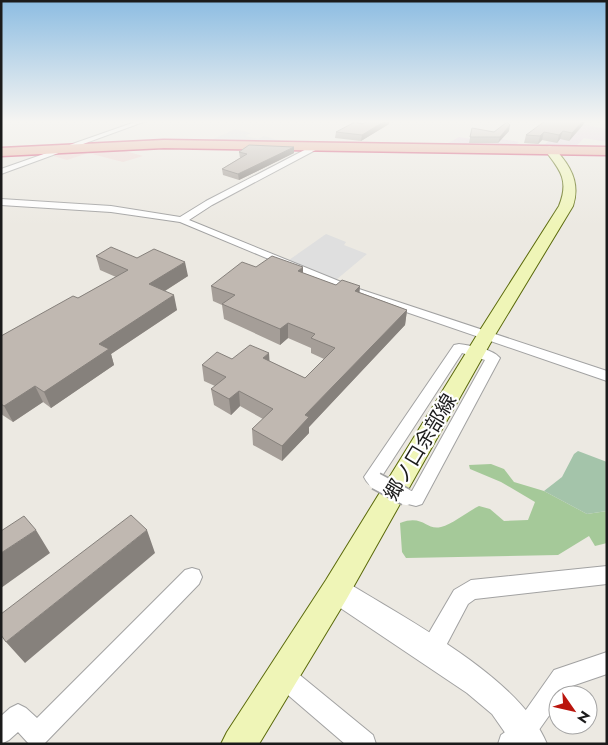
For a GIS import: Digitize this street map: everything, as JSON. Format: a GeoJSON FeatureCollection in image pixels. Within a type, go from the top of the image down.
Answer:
{"type":"FeatureCollection","features":[{"type":"Feature","properties":{"kind":"main road","name":"郷ノ口余部線"},"geometry":{"type":"LineString","coordinates":[[239,744],[336,590],[481,343],[569,199],[571,192],[567,172],[555,156]]}},
{"type":"Feature","properties":{"kind":"main road"},"geometry":{"type":"LineString","coordinates":[[253,744],[277,683]]}},
{"type":"Feature","properties":{"kind":"street"},"geometry":{"type":"LineString","coordinates":[[1,172],[46,156]]}},
{"type":"Feature","properties":{"kind":"street"},"geometry":{"type":"LineString","coordinates":[[182,220],[209,203],[300,156]]}},
{"type":"Feature","properties":{"kind":"street"},"geometry":{"type":"LineString","coordinates":[[1,202],[111,209],[182,220],[481,343],[607,376]]}},
{"type":"Feature","properties":{"kind":"street"},"geometry":{"type":"LineString","coordinates":[[481,343],[493,358],[416,499],[406,497],[376,481],[372,477],[459,348],[481,343]]}},
{"type":"Feature","properties":{"kind":"street"},"geometry":{"type":"LineString","coordinates":[[431,651],[461,597],[470,590],[607,575]]}},
{"type":"Feature","properties":{"kind":"street"},"geometry":{"type":"LineString","coordinates":[[1,732],[18,716],[37,735],[192,577]]}},
{"type":"Feature","properties":{"kind":"street"},"geometry":{"type":"LineString","coordinates":[[336,590],[477,683],[502,704],[522,740],[562,678],[607,663]]}},
{"type":"Feature","properties":{"kind":"street"},"geometry":{"type":"LineString","coordinates":[[277,683],[364,744]]}},
{"type":"Feature","properties":{"kind":"shaded area"},"geometry":{"type":"Polygon","coordinates":[[[53,156],[80,156],[67,160],[53,156]]]}},
{"type":"Feature","properties":{"kind":"shaded area"},"geometry":{"type":"Polygon","coordinates":[[[99,156],[143,156],[123,162],[99,156]]]}},
{"type":"Feature","properties":{"kind":"shaded area"},"geometry":{"type":"Polygon","coordinates":[[[326,234],[346,242],[344,245],[367,254],[336,280],[289,260],[326,234]]]}},
{"type":"Feature","properties":{"kind":"green space"},"geometry":{"type":"Polygon","coordinates":[[[578,451],[607,462],[607,511],[587,514],[544,491],[562,477],[574,454],[578,451]]]}},
{"type":"Feature","properties":{"kind":"green space"},"geometry":{"type":"Polygon","coordinates":[[[491,464],[504,469],[514,482],[544,491],[587,514],[607,511],[607,543],[595,546],[589,536],[558,555],[406,558],[402,552],[400,523],[414,520],[432,527],[441,527],[479,506],[490,509],[504,521],[528,520],[535,502],[501,482],[470,469],[469,465],[491,464]]]}},
{"type":"Feature","properties":{"kind":"building"},"geometry":{"type":"Polygon","coordinates":[[[244,156],[276,156],[238,174],[222,169],[244,156]]]}},
{"type":"Feature","properties":{"kind":"building"},"geometry":{"type":"Polygon","coordinates":[[[111,247],[137,258],[154,249],[185,262],[149,284],[174,295],[99,344],[109,349],[44,392],[35,386],[4,406],[1,404],[1,336],[73,296],[78,298],[128,270],[96,256],[111,247]]]}},
{"type":"Feature","properties":{"kind":"building"},"geometry":{"type":"Polygon","coordinates":[[[272,256],[303,267],[298,271],[336,285],[342,280],[360,286],[355,291],[407,310],[305,415],[309,417],[282,446],[252,429],[273,409],[239,391],[229,399],[211,389],[226,377],[202,365],[217,352],[232,359],[250,345],[269,353],[263,358],[305,378],[335,348],[311,338],[315,334],[288,323],[280,329],[222,304],[235,295],[211,286],[242,262],[256,267],[272,256]]]}},
{"type":"Feature","properties":{"kind":"building"},"geometry":{"type":"Polygon","coordinates":[[[131,515],[147,530],[6,642],[1,635],[1,614],[131,515]]]}},
{"type":"Feature","properties":{"kind":"building"},"geometry":{"type":"Polygon","coordinates":[[[24,516],[36,530],[1,553],[1,531],[24,516]]]}}]}
